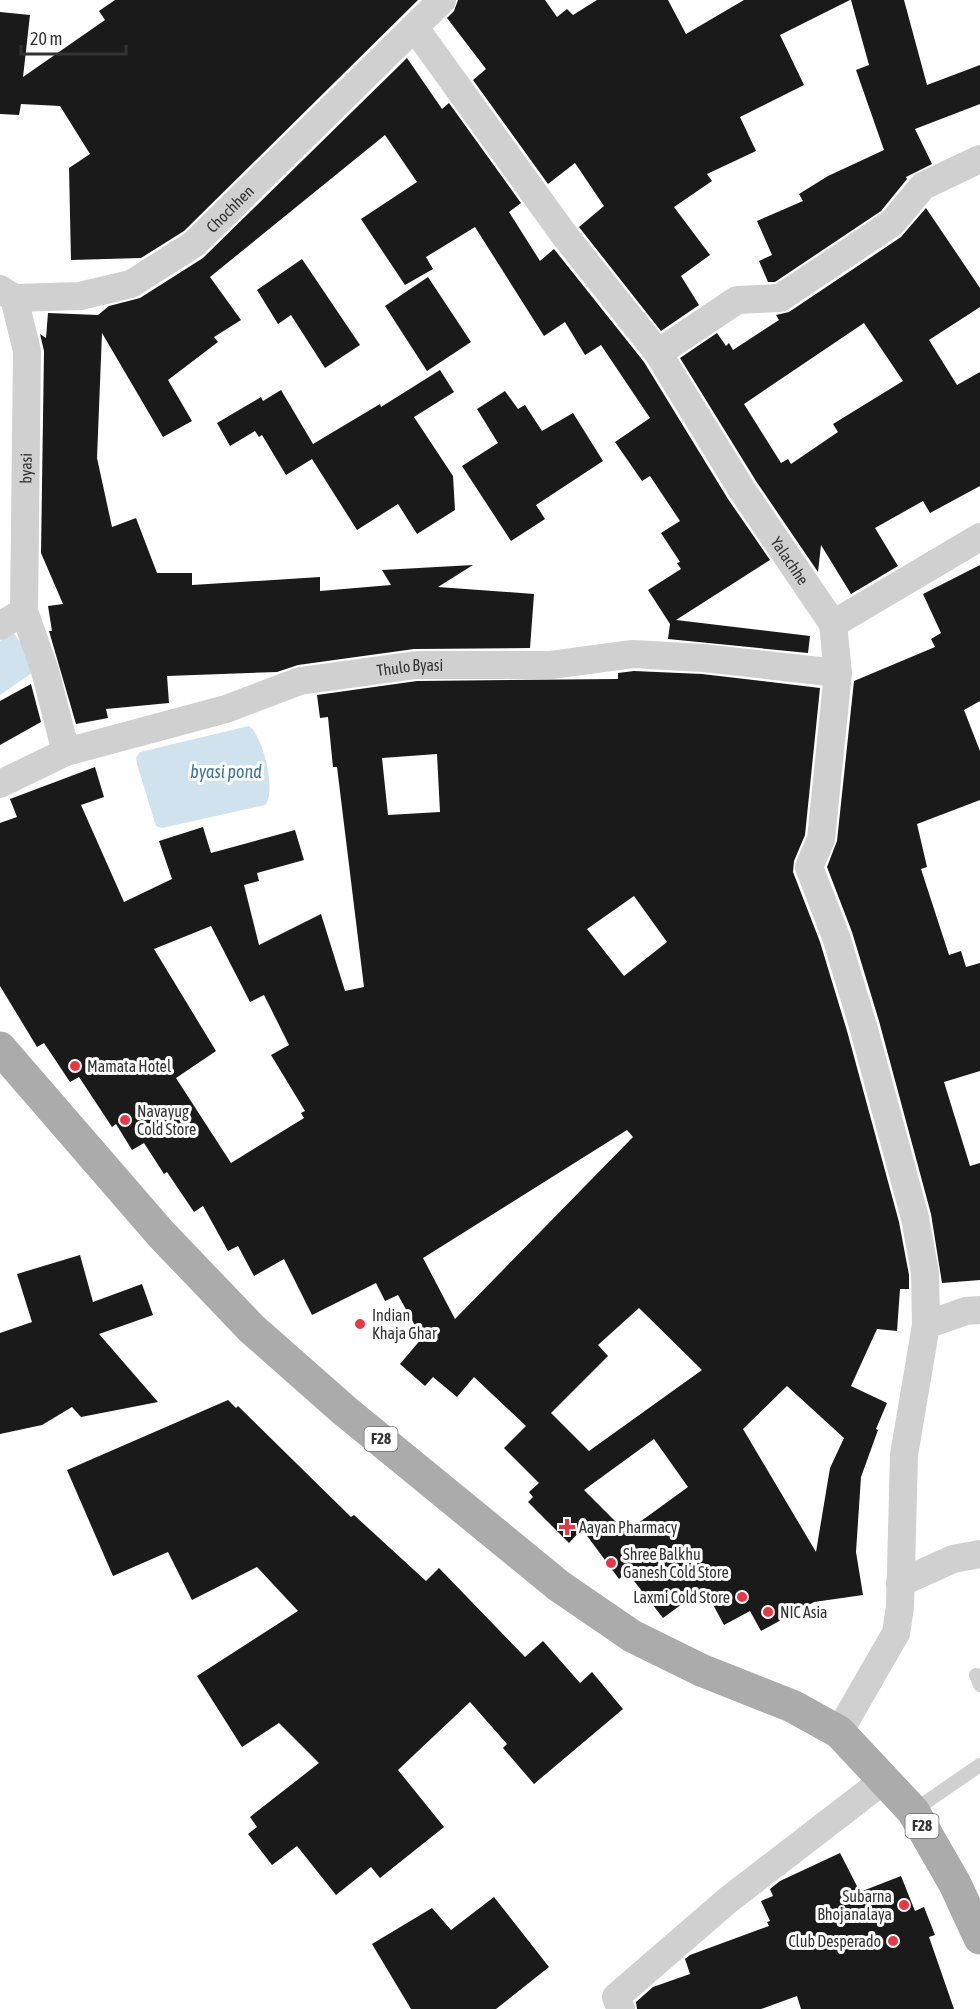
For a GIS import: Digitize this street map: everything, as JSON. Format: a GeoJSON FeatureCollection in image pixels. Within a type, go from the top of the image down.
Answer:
{"type":"FeatureCollection","features":[{"type":"Feature","properties":{"kind":"main road","name":"F28"},"geometry":{"type":"LineString","coordinates":[[0,1048],[160,1234],[252,1329],[345,1411],[560,1586],[632,1636],[701,1670],[792,1706],[839,1732],[913,1811],[955,1884],[980,1938]]}},
{"type":"Feature","properties":{"kind":"street","name":"Chochhen"},"geometry":{"type":"LineString","coordinates":[[7,294],[80,296],[131,284],[194,244],[442,0]]}},
{"type":"Feature","properties":{"kind":"street"},"geometry":{"type":"LineString","coordinates":[[415,28],[565,236],[658,353],[737,300],[780,298],[892,223],[923,186],[980,159]]}},
{"type":"Feature","properties":{"kind":"street","name":"byasi"},"geometry":{"type":"LineString","coordinates":[[7,294],[27,351],[13,391],[24,611],[45,670],[66,752]]}},
{"type":"Feature","properties":{"kind":"street","name":"Yalachhe"},"geometry":{"type":"LineString","coordinates":[[658,353],[742,490],[833,624]]}},
{"type":"Feature","properties":{"kind":"street"},"geometry":{"type":"LineString","coordinates":[[839,1732],[896,1633],[900,1608],[904,1455],[926,1326],[925,1273],[915,1218],[860,1015],[836,937],[809,867],[822,839],[838,673],[833,624],[980,537]]}},
{"type":"Feature","properties":{"kind":"street"},"geometry":{"type":"LineString","coordinates":[[0,626],[24,611]]}},
{"type":"Feature","properties":{"kind":"street","name":"Thulo Byasi"},"geometry":{"type":"LineString","coordinates":[[0,784],[66,752],[226,710],[300,681],[416,664],[551,665],[633,654],[703,658],[838,673]]}},
{"type":"Feature","properties":{"kind":"street"},"geometry":{"type":"LineString","coordinates":[[926,1326],[966,1311],[980,1310]]}},
{"type":"Feature","properties":{"kind":"street"},"geometry":{"type":"LineString","coordinates":[[900,1583],[953,1559],[980,1554]]}},
{"type":"Feature","properties":{"kind":"street"},"geometry":{"type":"LineString","coordinates":[[611,2005],[728,1900],[884,1780]]}},
{"type":"Feature","properties":{"kind":"lane"},"geometry":{"type":"LineString","coordinates":[[913,1811],[980,1765]]}},
{"type":"Feature","properties":{"kind":"water"},"geometry":{"type":"Polygon","coordinates":[[[13,632],[39,668],[0,695],[0,641],[13,632]]]}},
{"type":"Feature","properties":{"kind":"water","name":"byasi pond"},"geometry":{"type":"Polygon","coordinates":[[[249,726],[259,740],[267,764],[270,789],[265,805],[162,828],[156,826],[137,764],[136,758],[140,752],[249,726]]]}},
{"type":"Feature","properties":{"kind":"building"},"geometry":{"type":"Polygon","coordinates":[[[115,0],[418,0],[184,231],[141,258],[71,260],[69,168],[90,154],[60,106],[21,104],[19,115],[0,114],[0,12],[30,15],[23,77],[105,20],[99,11],[115,0]]]}},
{"type":"Feature","properties":{"kind":"building"},"geometry":{"type":"Polygon","coordinates":[[[458,0],[545,0],[557,17],[567,9],[573,15],[597,0],[668,0],[686,34],[744,0],[850,0],[780,35],[804,85],[740,117],[756,151],[707,174],[712,181],[674,207],[710,255],[681,276],[699,305],[661,331],[579,227],[604,206],[575,163],[548,184],[473,80],[486,69],[447,18],[454,11],[458,0]]]}},
{"type":"Feature","properties":{"kind":"building"},"geometry":{"type":"Polygon","coordinates":[[[851,0],[904,0],[927,85],[980,65],[980,104],[915,129],[932,164],[906,177],[907,179],[881,211],[775,282],[768,282],[759,261],[772,255],[757,221],[803,201],[799,194],[828,176],[884,150],[856,70],[869,65],[851,0]]]}},
{"type":"Feature","properties":{"kind":"building"},"geometry":{"type":"Polygon","coordinates":[[[407,58],[442,109],[449,103],[521,203],[509,212],[540,261],[554,249],[644,362],[728,499],[770,560],[676,620],[810,636],[808,653],[668,639],[670,624],[648,590],[681,569],[677,563],[680,562],[661,533],[680,521],[650,476],[642,481],[615,442],[650,418],[601,345],[585,355],[565,322],[544,336],[475,227],[426,257],[433,269],[405,285],[361,219],[417,182],[385,135],[210,277],[241,320],[214,337],[218,342],[168,380],[192,421],[163,437],[102,333],[97,458],[112,527],[136,518],[157,573],[192,573],[192,585],[320,577],[320,591],[391,585],[382,570],[473,565],[438,587],[534,594],[530,648],[414,649],[298,665],[277,672],[167,676],[169,703],[106,709],[108,718],[76,724],[49,631],[52,631],[48,606],[63,604],[41,553],[44,351],[40,334],[46,338],[48,313],[98,315],[109,306],[140,298],[203,258],[407,58]]]}},
{"type":"Feature","properties":{"kind":"building"},"geometry":{"type":"Polygon","coordinates":[[[926,208],[980,288],[980,307],[929,340],[957,385],[980,372],[980,486],[930,513],[923,501],[875,528],[898,566],[851,594],[821,545],[818,572],[756,481],[680,358],[717,333],[726,346],[729,343],[733,350],[779,320],[776,315],[789,312],[901,237],[926,208]],[[864,323],[744,404],[781,463],[788,459],[791,464],[838,432],[833,424],[903,381],[864,323]]]}},
{"type":"Feature","properties":{"kind":"building"},"geometry":{"type":"Polygon","coordinates":[[[302,259],[360,345],[325,368],[291,315],[278,324],[257,290],[302,259]]]}},
{"type":"Feature","properties":{"kind":"building"},"geometry":{"type":"Polygon","coordinates":[[[428,277],[471,342],[427,371],[385,306],[428,277]]]}},
{"type":"Feature","properties":{"kind":"building"},"geometry":{"type":"Polygon","coordinates":[[[440,370],[454,392],[414,417],[453,476],[455,510],[417,534],[398,504],[357,530],[312,459],[286,475],[262,435],[259,437],[255,431],[230,446],[217,423],[261,397],[263,401],[281,390],[313,444],[380,404],[381,407],[440,370]]]}},
{"type":"Feature","properties":{"kind":"building"},"geometry":{"type":"Polygon","coordinates":[[[505,391],[518,409],[525,405],[542,431],[573,413],[603,461],[536,505],[545,519],[511,541],[462,466],[498,443],[477,409],[505,391]]]}},
{"type":"Feature","properties":{"kind":"building"},"geometry":{"type":"Polygon","coordinates":[[[980,565],[980,701],[964,710],[980,751],[980,800],[917,824],[927,867],[921,869],[949,955],[961,951],[966,967],[980,963],[980,1071],[944,1082],[970,1166],[980,1163],[980,1280],[942,1283],[931,1214],[879,1021],[852,932],[827,867],[837,841],[854,681],[935,647],[931,639],[941,633],[923,594],[980,565]]]}},
{"type":"Feature","properties":{"kind":"building"},"geometry":{"type":"Polygon","coordinates":[[[634,671],[702,674],[820,688],[805,835],[794,861],[793,872],[820,942],[847,1031],[899,1222],[909,1275],[909,1289],[900,1289],[897,1331],[877,1329],[851,1386],[887,1403],[861,1477],[856,1552],[863,1595],[814,1602],[761,1631],[750,1611],[724,1625],[704,1588],[663,1618],[627,1572],[619,1579],[582,1529],[569,1543],[528,1502],[533,1497],[529,1492],[539,1483],[504,1448],[526,1426],[474,1377],[457,1397],[433,1377],[425,1386],[400,1364],[422,1338],[398,1295],[385,1301],[376,1283],[312,1315],[284,1259],[254,1276],[238,1246],[228,1251],[203,1206],[194,1212],[167,1172],[164,1174],[144,1143],[132,1150],[116,1124],[112,1127],[79,1077],[70,1082],[44,1043],[37,1047],[0,986],[0,823],[17,817],[10,799],[95,767],[104,797],[81,805],[124,902],[172,879],[159,841],[203,827],[211,853],[295,830],[304,860],[257,873],[259,881],[244,885],[259,945],[321,914],[345,991],[364,987],[337,767],[333,767],[328,717],[320,718],[317,695],[417,681],[618,679],[618,673],[634,671]],[[437,754],[382,758],[388,815],[440,812],[437,754]],[[634,896],[587,929],[624,976],[667,942],[634,896]],[[211,926],[154,949],[216,1051],[176,1078],[231,1163],[304,1118],[301,1113],[305,1111],[271,1055],[289,1045],[264,995],[250,1002],[211,926]],[[627,1130],[423,1258],[455,1319],[633,1137],[627,1130]],[[639,1308],[598,1345],[608,1356],[551,1413],[589,1451],[702,1370],[639,1308]],[[787,1386],[743,1429],[816,1552],[830,1468],[844,1438],[787,1386]],[[654,1439],[584,1490],[626,1532],[688,1487],[654,1439]]]}},
{"type":"Feature","properties":{"kind":"building"},"geometry":{"type":"Polygon","coordinates":[[[31,684],[41,722],[0,745],[0,701],[31,684]]]}},
{"type":"Feature","properties":{"kind":"building"},"geometry":{"type":"Polygon","coordinates":[[[80,1255],[93,1302],[142,1284],[153,1315],[99,1334],[158,1402],[81,1417],[72,1407],[42,1425],[0,1434],[0,1333],[32,1322],[17,1274],[80,1255]]]}},
{"type":"Feature","properties":{"kind":"building"},"geometry":{"type":"Polygon","coordinates":[[[228,1400],[236,1408],[238,1406],[351,1517],[354,1515],[426,1581],[439,1568],[525,1657],[543,1641],[580,1683],[592,1672],[623,1709],[534,1784],[503,1748],[507,1744],[470,1702],[398,1770],[444,1827],[380,1878],[371,1867],[336,1895],[297,1846],[272,1865],[248,1834],[257,1827],[250,1817],[319,1763],[279,1723],[242,1747],[197,1676],[298,1611],[257,1567],[192,1600],[168,1552],[113,1576],[67,1470],[228,1400]]]}},
{"type":"Feature","properties":{"kind":"building"},"geometry":{"type":"Polygon","coordinates":[[[840,1853],[860,1892],[901,1876],[915,1911],[924,1907],[935,1935],[929,1937],[954,2009],[801,2009],[797,1996],[761,2009],[637,2009],[636,2002],[653,1987],[690,1974],[685,1959],[690,1955],[769,1926],[767,1922],[770,1921],[761,1901],[773,1896],[770,1889],[780,1881],[840,1853]]]}},
{"type":"Feature","properties":{"kind":"building"},"geometry":{"type":"Polygon","coordinates":[[[494,1897],[549,1967],[496,2009],[411,2009],[372,1944],[432,1908],[451,1930],[494,1897]]]}},
{"type":"Feature","properties":{"kind":"place","name":"Mamata Hotel"},"geometry":{"type":"Point","coordinates":[75,1066]}},
{"type":"Feature","properties":{"kind":"place","name":"Navayug Cold Store"},"geometry":{"type":"Point","coordinates":[125,1120]}},
{"type":"Feature","properties":{"kind":"place","name":"Indian Khaja Ghar"},"geometry":{"type":"Point","coordinates":[360,1324]}},
{"type":"Feature","properties":{"kind":"place","name":"Aayan Pharmacy"},"geometry":{"type":"Point","coordinates":[567,1527]}},
{"type":"Feature","properties":{"kind":"place","name":"Shree Balkhu Ganesh Cold Store"},"geometry":{"type":"Point","coordinates":[611,1563]}},
{"type":"Feature","properties":{"kind":"place","name":"Laxmi Cold Store"},"geometry":{"type":"Point","coordinates":[742,1597]}},
{"type":"Feature","properties":{"kind":"place","name":"NIC Asia"},"geometry":{"type":"Point","coordinates":[768,1612]}},
{"type":"Feature","properties":{"kind":"place","name":"Subarna Bhojanalaya"},"geometry":{"type":"Point","coordinates":[904,1905]}},
{"type":"Feature","properties":{"kind":"place","name":"Club Desperado"},"geometry":{"type":"Point","coordinates":[893,1941]}}]}
